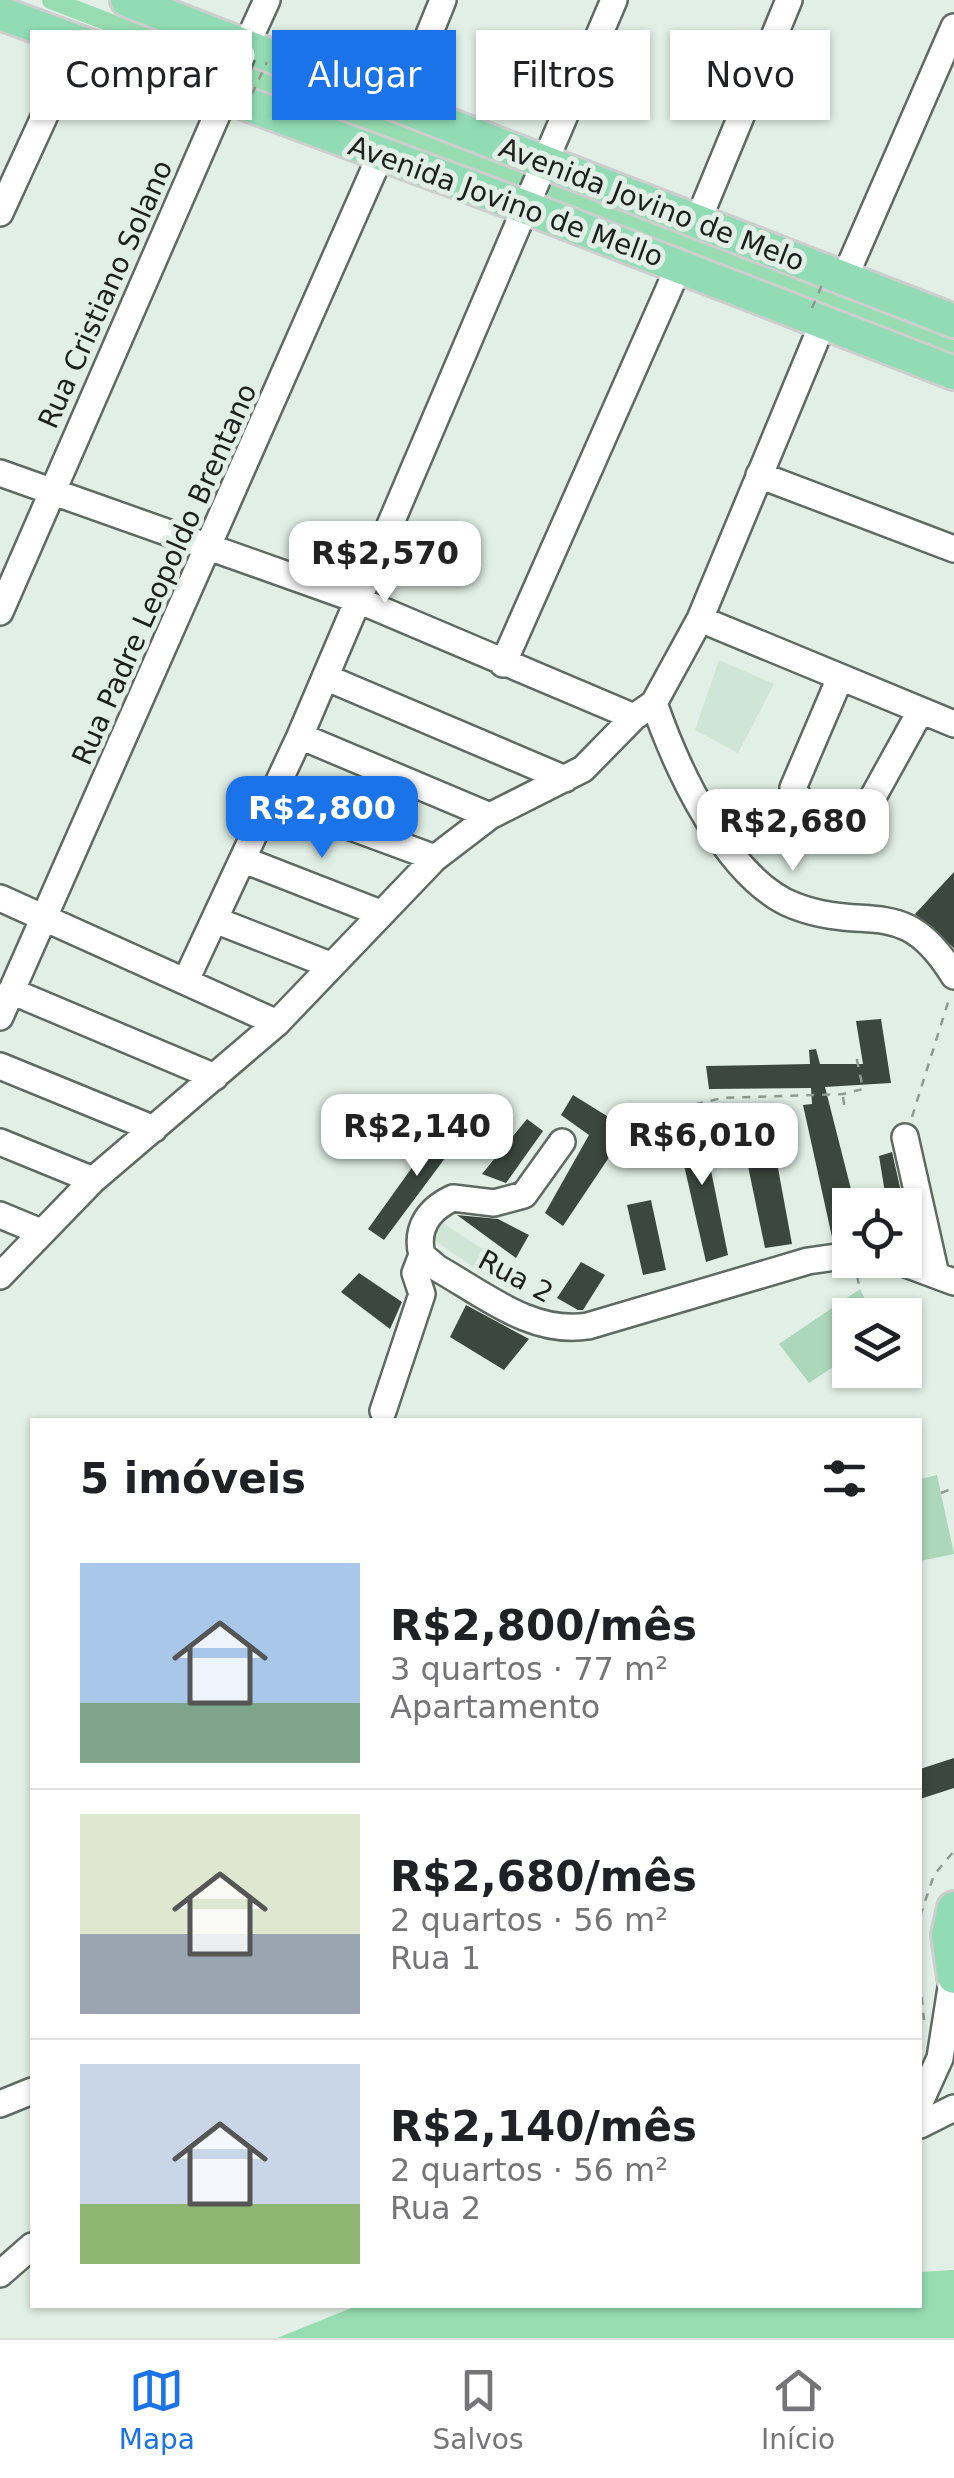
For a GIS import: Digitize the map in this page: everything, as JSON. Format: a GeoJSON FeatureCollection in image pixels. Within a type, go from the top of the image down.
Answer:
{"type":"FeatureCollection","features":[{"type":"Feature","properties":{"kind":"main road","name":"Avenida Jovino de Melo"},"geometry":{"type":"LineString","coordinates":[[127,0],[196,30]]}},
{"type":"Feature","properties":{"kind":"main road","name":"Avenida Jovino de Mello"},"geometry":{"type":"LineString","coordinates":[[0,12],[45,30]]}},
{"type":"Feature","properties":{"kind":"main road","name":"Avenida Jovino de Melo"},"geometry":{"type":"LineString","coordinates":[[252,54],[272,61]]}},
{"type":"Feature","properties":{"kind":"main road","name":"Avenida Jovino de Mello"},"geometry":{"type":"LineString","coordinates":[[252,99],[381,154],[817,316],[954,374]]}},
{"type":"Feature","properties":{"kind":"main road","name":"Avenida Jovino de Melo"},"geometry":{"type":"LineString","coordinates":[[436,120],[833,282],[954,321]]}},
{"type":"Feature","properties":{"kind":"main road"},"geometry":{"type":"LineString","coordinates":[[954,1908],[948,1935],[954,1976]]}},
{"type":"Feature","properties":{"kind":"street","name":"Rua Cristiano Solano"},"geometry":{"type":"LineString","coordinates":[[252,54],[267,0]]}},
{"type":"Feature","properties":{"kind":"street"},"geometry":{"type":"LineString","coordinates":[[431,30],[443,0]]}},
{"type":"Feature","properties":{"kind":"street"},"geometry":{"type":"LineString","coordinates":[[186,978],[300,736],[614,0]]}},
{"type":"Feature","properties":{"kind":"street"},"geometry":{"type":"LineString","coordinates":[[698,224],[789,0]]}},
{"type":"Feature","properties":{"kind":"street"},"geometry":{"type":"LineString","coordinates":[[833,282],[954,27]]}},
{"type":"Feature","properties":{"kind":"street"},"geometry":{"type":"LineString","coordinates":[[0,213],[43,120]]}},
{"type":"Feature","properties":{"kind":"street","name":"Rua Cristiano Solano"},"geometry":{"type":"LineString","coordinates":[[0,612],[222,120]]}},
{"type":"Feature","properties":{"kind":"street","name":"Rua Padre Leopoldo Brentano"},"geometry":{"type":"LineString","coordinates":[[0,1017],[381,154]]}},
{"type":"Feature","properties":{"kind":"street"},"geometry":{"type":"LineString","coordinates":[[503,664],[679,266]]}},
{"type":"Feature","properties":{"kind":"street"},"geometry":{"type":"LineString","coordinates":[[0,1276],[93,1180],[277,1023],[435,858],[490,816],[564,779],[608,748],[644,710],[700,619],[817,316]]}},
{"type":"Feature","properties":{"kind":"street"},"geometry":{"type":"LineString","coordinates":[[0,473],[50,494],[358,600],[503,664],[644,710],[710,822],[754,877],[794,906],[914,928],[937,949],[954,976]]}},
{"type":"Feature","properties":{"kind":"street"},"geometry":{"type":"LineString","coordinates":[[759,474],[954,549]]}},
{"type":"Feature","properties":{"kind":"street"},"geometry":{"type":"LineString","coordinates":[[700,619],[954,724]]}},
{"type":"Feature","properties":{"kind":"street"},"geometry":{"type":"LineString","coordinates":[[325,678],[564,779]]}},
{"type":"Feature","properties":{"kind":"street"},"geometry":{"type":"LineString","coordinates":[[840,678],[796,779],[794,795],[807,811],[836,820],[858,818],[871,806],[920,712]]}},
{"type":"Feature","properties":{"kind":"street"},"geometry":{"type":"LineString","coordinates":[[300,736],[490,816]]}},
{"type":"Feature","properties":{"kind":"street"},"geometry":{"type":"LineString","coordinates":[[272,798],[435,858]]}},
{"type":"Feature","properties":{"kind":"street"},"geometry":{"type":"LineString","coordinates":[[244,860],[380,913]]}},
{"type":"Feature","properties":{"kind":"street"},"geometry":{"type":"LineString","coordinates":[[0,898],[186,978],[277,1023]]}},
{"type":"Feature","properties":{"kind":"street"},"geometry":{"type":"LineString","coordinates":[[214,920],[330,965]]}},
{"type":"Feature","properties":{"kind":"street"},"geometry":{"type":"LineString","coordinates":[[12,991],[214,1077]]}},
{"type":"Feature","properties":{"kind":"street"},"geometry":{"type":"LineString","coordinates":[[0,1066],[154,1129]]}},
{"type":"Feature","properties":{"kind":"street"},"geometry":{"type":"LineString","coordinates":[[905,1137],[945,1278]]}},
{"type":"Feature","properties":{"kind":"street"},"geometry":{"type":"LineString","coordinates":[[0,1142],[93,1180]]}},
{"type":"Feature","properties":{"kind":"street","name":"Rua 2"},"geometry":{"type":"LineString","coordinates":[[562,1142],[524,1195],[510,1202],[466,1196],[439,1204],[421,1230],[422,1255],[540,1326],[565,1330],[832,1257]]}},
{"type":"Feature","properties":{"kind":"street"},"geometry":{"type":"LineString","coordinates":[[0,1215],[41,1232]]}},
{"type":"Feature","properties":{"kind":"street"},"geometry":{"type":"LineString","coordinates":[[383,1412],[422,1294],[416,1274],[422,1255]]}},
{"type":"Feature","properties":{"kind":"street"},"geometry":{"type":"LineString","coordinates":[[922,2098],[940,2058],[954,1976]]}},
{"type":"Feature","properties":{"kind":"street"},"geometry":{"type":"LineString","coordinates":[[0,2104],[30,2092]]}},
{"type":"Feature","properties":{"kind":"street"},"geometry":{"type":"LineString","coordinates":[[922,2124],[954,2108]]}},
{"type":"Feature","properties":{"kind":"street"},"geometry":{"type":"LineString","coordinates":[[0,2274],[30,2248]]}},
{"type":"Feature","properties":{"kind":"path"},"geometry":{"type":"LineString","coordinates":[[817,316],[833,282]]}},
{"type":"Feature","properties":{"kind":"path"},"geometry":{"type":"LineString","coordinates":[[905,1137],[954,985]]}},
{"type":"Feature","properties":{"kind":"path"},"geometry":{"type":"LineString","coordinates":[[654,1163],[671,1110],[710,1100],[843,1094],[863,1089],[856,1055]]}},
{"type":"Feature","properties":{"kind":"path"},"geometry":{"type":"LineString","coordinates":[[843,1094],[845,1110]]}},
{"type":"Feature","properties":{"kind":"path"},"geometry":{"type":"LineString","coordinates":[[776,1096],[779,1106]]}},
{"type":"Feature","properties":{"kind":"path"},"geometry":{"type":"LineString","coordinates":[[710,1100],[714,1106]]}},
{"type":"Feature","properties":{"kind":"path"},"geometry":{"type":"LineString","coordinates":[[941,1493],[954,1488]]}},
{"type":"Feature","properties":{"kind":"path"},"geometry":{"type":"LineString","coordinates":[[922,1910],[934,1875],[954,1851]]}},
{"type":"Feature","properties":{"kind":"path"},"geometry":{"type":"LineString","coordinates":[[922,2004],[924,2026]]}},
{"type":"Feature","properties":{"kind":"shaded area"},"geometry":{"type":"Polygon","coordinates":[[[719,660],[774,684],[738,753],[695,730],[719,660]]]}},
{"type":"Feature","properties":{"kind":"shaded area"},"geometry":{"type":"Polygon","coordinates":[[[429,1214],[509,1266],[495,1282],[421,1231],[429,1214]]]}},
{"type":"Feature","properties":{"kind":"shaded area"},"geometry":{"type":"Polygon","coordinates":[[[860,1289],[864,1298],[847,1298],[860,1289]]]}},
{"type":"Feature","properties":{"kind":"shaded area"},"geometry":{"type":"Polygon","coordinates":[[[832,1308],[832,1368],[809,1383],[779,1344],[832,1308]]]}},
{"type":"Feature","properties":{"kind":"shaded area"},"geometry":{"type":"Polygon","coordinates":[[[937,1475],[954,1554],[922,1561],[922,1479],[937,1475]]]}},
{"type":"Feature","properties":{"kind":"shaded area"},"geometry":{"type":"Polygon","coordinates":[[[954,2270],[954,2338],[277,2338],[352,2308],[922,2308],[922,2272],[954,2270]]]}},
{"type":"Feature","properties":{"kind":"building"},"geometry":{"type":"Polygon","coordinates":[[[954,872],[954,948],[915,914],[954,872]]]}},
{"type":"Feature","properties":{"kind":"building"},"geometry":{"type":"Polygon","coordinates":[[[881,1019],[891,1083],[825,1087],[851,1188],[832,1188],[832,1237],[803,1105],[812,1104],[811,1088],[709,1089],[706,1066],[810,1064],[809,1050],[816,1049],[820,1064],[863,1064],[856,1021],[881,1019]]]}},
{"type":"Feature","properties":{"kind":"building"},"geometry":{"type":"Polygon","coordinates":[[[573,1095],[628,1129],[563,1226],[545,1213],[589,1135],[561,1115],[573,1095]]]}},
{"type":"Feature","properties":{"kind":"building"},"geometry":{"type":"Polygon","coordinates":[[[767,1109],[792,1244],[765,1248],[737,1113],[767,1109]]]}},
{"type":"Feature","properties":{"kind":"building"},"geometry":{"type":"Polygon","coordinates":[[[527,1119],[543,1131],[506,1183],[482,1174],[527,1119]]]}},
{"type":"Feature","properties":{"kind":"building"},"geometry":{"type":"Polygon","coordinates":[[[446,1120],[466,1130],[384,1240],[368,1229],[446,1120]]]}},
{"type":"Feature","properties":{"kind":"building"},"geometry":{"type":"Polygon","coordinates":[[[674,1121],[701,1121],[728,1255],[706,1262],[674,1121]]]}},
{"type":"Feature","properties":{"kind":"building"},"geometry":{"type":"Polygon","coordinates":[[[892,1152],[900,1188],[884,1188],[879,1156],[892,1152]]]}},
{"type":"Feature","properties":{"kind":"building"},"geometry":{"type":"Polygon","coordinates":[[[651,1200],[666,1270],[643,1275],[627,1205],[651,1200]]]}},
{"type":"Feature","properties":{"kind":"building"},"geometry":{"type":"Polygon","coordinates":[[[457,1215],[498,1219],[529,1235],[516,1258],[457,1215]]]}},
{"type":"Feature","properties":{"kind":"building"},"geometry":{"type":"Polygon","coordinates":[[[581,1262],[605,1275],[583,1310],[578,1310],[557,1298],[581,1262]]]}},
{"type":"Feature","properties":{"kind":"building"},"geometry":{"type":"Polygon","coordinates":[[[359,1273],[402,1302],[390,1329],[341,1292],[359,1273]]]}},
{"type":"Feature","properties":{"kind":"building"},"geometry":{"type":"Polygon","coordinates":[[[466,1305],[529,1339],[504,1370],[450,1337],[466,1305]]]}},
{"type":"Feature","properties":{"kind":"building"},"geometry":{"type":"Polygon","coordinates":[[[954,1758],[954,1788],[922,1798],[922,1768],[954,1758]]]}},
{"type":"Feature","properties":{"kind":"waterway"},"geometry":{"type":"LineString","coordinates":[[51,0],[515,178]]}},
{"type":"Feature","properties":{"kind":"waterway"},"geometry":{"type":"LineString","coordinates":[[557,193],[954,345]]}}]}
